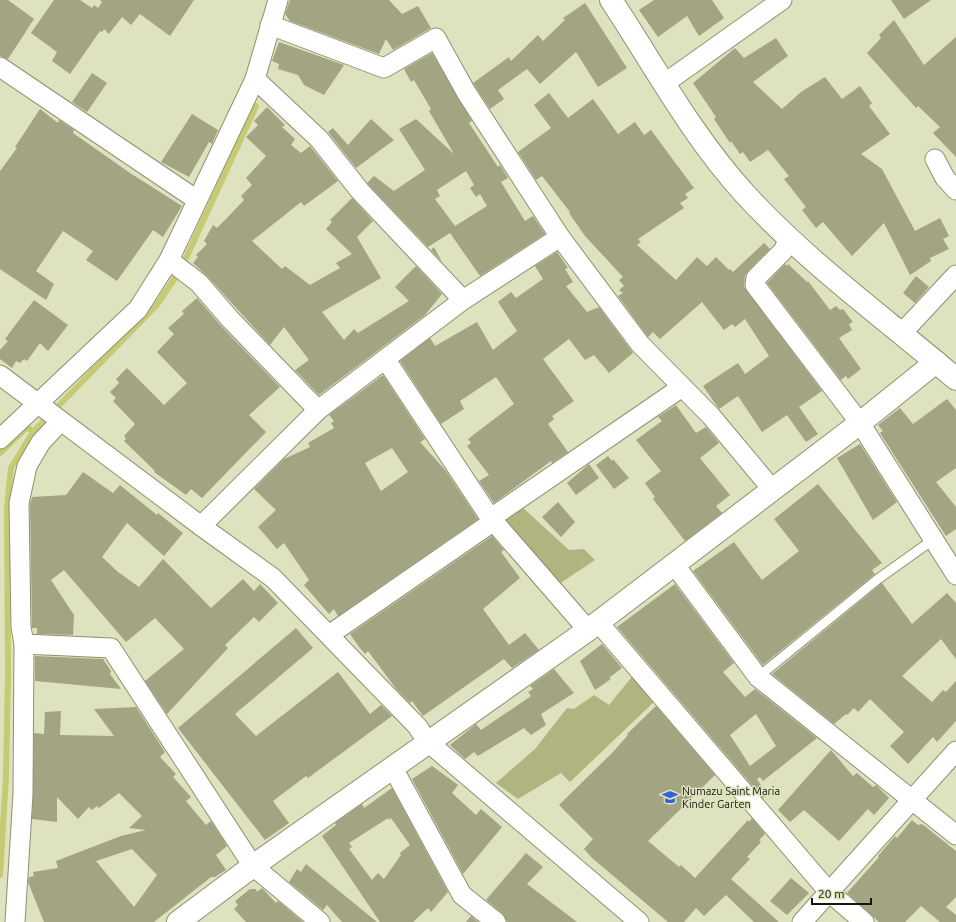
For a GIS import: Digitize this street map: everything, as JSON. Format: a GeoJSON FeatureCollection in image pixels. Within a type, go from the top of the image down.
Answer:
{"type":"FeatureCollection","features":[{"type":"Feature","properties":{"kind":"street"},"geometry":{"type":"LineString","coordinates":[[0,439],[138,309],[169,260],[255,79],[278,0]]}},
{"type":"Feature","properties":{"kind":"street"},"geometry":{"type":"LineString","coordinates":[[611,0],[710,151],[744,193],[790,240],[956,379]]}},
{"type":"Feature","properties":{"kind":"street"},"geometry":{"type":"LineString","coordinates":[[665,83],[782,0]]}},
{"type":"Feature","properties":{"kind":"street"},"geometry":{"type":"LineString","coordinates":[[270,25],[384,68],[436,38],[466,92],[560,237],[640,344],[711,416],[772,489]]}},
{"type":"Feature","properties":{"kind":"street"},"geometry":{"type":"LineString","coordinates":[[0,67],[197,200]]}},
{"type":"Feature","properties":{"kind":"street"},"geometry":{"type":"LineString","coordinates":[[255,79],[319,139],[370,202],[463,300]]}},
{"type":"Feature","properties":{"kind":"street"},"geometry":{"type":"LineString","coordinates":[[935,159],[945,178],[956,190]]}},
{"type":"Feature","properties":{"kind":"street"},"geometry":{"type":"LineString","coordinates":[[201,526],[318,410],[386,360],[463,300],[560,237]]}},
{"type":"Feature","properties":{"kind":"street"},"geometry":{"type":"LineString","coordinates":[[790,240],[783,251],[756,278],[755,285],[860,423],[956,575]]}},
{"type":"Feature","properties":{"kind":"street"},"geometry":{"type":"LineString","coordinates":[[169,260],[199,283],[230,319],[318,410]]}},
{"type":"Feature","properties":{"kind":"street"},"geometry":{"type":"LineString","coordinates":[[901,334],[956,275]]}},
{"type":"Feature","properties":{"kind":"street"},"geometry":{"type":"LineString","coordinates":[[386,360],[492,520],[593,626],[829,892],[864,922]]}},
{"type":"Feature","properties":{"kind":"street"},"geometry":{"type":"LineString","coordinates":[[178,922],[254,866],[593,626],[860,423],[936,362]]}},
{"type":"Feature","properties":{"kind":"street"},"geometry":{"type":"LineString","coordinates":[[0,375],[201,526],[273,578],[417,726],[428,742],[639,922]]}},
{"type":"Feature","properties":{"kind":"street"},"geometry":{"type":"LineString","coordinates":[[329,635],[682,387]]}},
{"type":"Feature","properties":{"kind":"street"},"geometry":{"type":"LineString","coordinates":[[15,922],[23,794],[24,644],[21,627],[19,503],[27,466],[42,442],[61,421]]}},
{"type":"Feature","properties":{"kind":"street"},"geometry":{"type":"LineString","coordinates":[[674,564],[758,677],[956,835]]}},
{"type":"Feature","properties":{"kind":"street"},"geometry":{"type":"LineString","coordinates":[[24,644],[111,648],[254,866],[320,922]]}},
{"type":"Feature","properties":{"kind":"street"},"geometry":{"type":"LineString","coordinates":[[802,922],[913,801],[956,750]]}},
{"type":"Feature","properties":{"kind":"street"},"geometry":{"type":"LineString","coordinates":[[393,768],[462,895],[496,922]]}},
{"type":"Feature","properties":{"kind":"lane"},"geometry":{"type":"LineString","coordinates":[[758,677],[878,579],[934,539]]}},
{"type":"Feature","properties":{"kind":"green space"},"geometry":{"type":"Polygon","coordinates":[[[522,507],[569,550],[584,549],[595,560],[559,584],[500,523],[522,507]]]}},
{"type":"Feature","properties":{"kind":"green space"},"geometry":{"type":"Polygon","coordinates":[[[635,673],[657,699],[570,782],[561,773],[518,799],[496,783],[535,749],[567,708],[574,709],[594,695],[609,705],[635,673]]]}},
{"type":"Feature","properties":{"kind":"building"},"geometry":{"type":"Polygon","coordinates":[[[0,0],[8,0],[34,19],[8,59],[0,56],[0,0]]]}},
{"type":"Feature","properties":{"kind":"building"},"geometry":{"type":"Polygon","coordinates":[[[54,0],[80,0],[92,8],[94,5],[98,8],[102,2],[100,0],[194,0],[170,36],[140,14],[131,25],[122,17],[109,34],[104,29],[102,32],[100,31],[70,74],[52,61],[57,52],[31,33],[54,0]]]}},
{"type":"Feature","properties":{"kind":"building"},"geometry":{"type":"Polygon","coordinates":[[[290,0],[389,0],[402,14],[418,6],[431,28],[393,50],[386,39],[379,54],[290,21],[285,14],[290,0]]]}},
{"type":"Feature","properties":{"kind":"building"},"geometry":{"type":"Polygon","coordinates":[[[654,0],[712,0],[724,18],[699,36],[687,16],[658,37],[639,10],[654,0]]]}},
{"type":"Feature","properties":{"kind":"building"},"geometry":{"type":"Polygon","coordinates":[[[891,0],[931,0],[904,19],[891,0]]]}},
{"type":"Feature","properties":{"kind":"building"},"geometry":{"type":"Polygon","coordinates":[[[585,3],[627,68],[598,87],[576,52],[540,84],[527,69],[498,90],[504,99],[490,109],[473,83],[509,57],[511,61],[538,35],[543,41],[565,20],[563,18],[585,3]]]}},
{"type":"Feature","properties":{"kind":"building"},"geometry":{"type":"Polygon","coordinates":[[[894,20],[924,65],[956,37],[956,157],[933,133],[940,127],[918,106],[916,108],[867,53],[881,38],[879,35],[894,20]]]}},
{"type":"Feature","properties":{"kind":"building"},"geometry":{"type":"Polygon","coordinates":[[[776,38],[788,56],[753,82],[782,109],[801,92],[825,77],[842,99],[860,86],[872,103],[869,106],[890,134],[861,154],[882,169],[915,231],[940,218],[949,236],[943,239],[949,249],[930,258],[931,261],[910,275],[884,223],[852,256],[823,222],[816,228],[802,210],[806,207],[784,179],[789,176],[768,150],[750,162],[743,152],[740,154],[731,141],[730,143],[714,119],[716,117],[693,83],[735,48],[744,58],[776,38]]]}},
{"type":"Feature","properties":{"kind":"building"},"geometry":{"type":"Polygon","coordinates":[[[279,42],[344,65],[324,95],[304,85],[298,75],[278,69],[279,64],[272,61],[279,42]]]}},
{"type":"Feature","properties":{"kind":"building"},"geometry":{"type":"Polygon","coordinates":[[[432,53],[472,121],[469,123],[498,167],[500,165],[508,178],[501,182],[525,221],[533,216],[545,234],[480,276],[450,233],[428,247],[367,183],[374,176],[394,191],[425,170],[399,129],[416,119],[454,154],[429,111],[431,109],[414,80],[411,82],[404,69],[432,53]],[[466,171],[437,190],[440,196],[435,199],[455,226],[487,206],[480,194],[476,197],[470,188],[474,185],[466,171]]]}},
{"type":"Feature","properties":{"kind":"building"},"geometry":{"type":"Polygon","coordinates":[[[92,73],[107,83],[87,112],[72,102],[92,73]]]}},
{"type":"Feature","properties":{"kind":"building"},"geometry":{"type":"Polygon","coordinates":[[[549,93],[568,118],[593,99],[618,134],[635,122],[644,135],[651,130],[694,188],[685,194],[688,198],[680,203],[684,208],[638,239],[641,242],[637,245],[676,280],[697,257],[707,266],[716,257],[733,272],[764,243],[770,249],[748,271],[745,276],[744,287],[822,391],[799,407],[818,434],[806,442],[787,415],[762,432],[738,396],[719,409],[703,386],[738,363],[745,374],[769,356],[745,319],[735,327],[732,324],[724,330],[702,302],[660,339],[653,332],[648,337],[618,296],[623,293],[619,290],[624,286],[619,280],[623,277],[585,236],[569,213],[570,212],[542,176],[536,180],[518,152],[551,128],[534,105],[549,93]]]}},
{"type":"Feature","properties":{"kind":"building"},"geometry":{"type":"Polygon","coordinates":[[[267,107],[285,125],[282,127],[295,139],[291,145],[301,153],[310,146],[338,181],[304,206],[301,202],[252,241],[282,269],[285,266],[310,285],[340,268],[336,263],[352,254],[326,229],[332,222],[330,220],[352,198],[373,221],[357,237],[381,278],[322,312],[344,340],[354,329],[358,333],[409,301],[395,287],[416,266],[442,294],[425,315],[319,395],[295,370],[309,360],[284,327],[270,345],[207,276],[193,263],[198,257],[196,255],[207,244],[204,241],[213,225],[217,228],[244,200],[241,196],[252,185],[246,178],[266,156],[246,137],[258,125],[254,121],[267,107]]]}},
{"type":"Feature","properties":{"kind":"building"},"geometry":{"type":"Polygon","coordinates":[[[40,109],[58,123],[59,120],[74,130],[73,133],[130,173],[182,206],[163,237],[153,230],[117,281],[86,260],[93,251],[63,231],[36,271],[54,284],[46,300],[0,269],[0,171],[17,148],[15,147],[40,109]]]}},
{"type":"Feature","properties":{"kind":"building"},"geometry":{"type":"Polygon","coordinates":[[[192,114],[218,130],[212,144],[209,142],[189,177],[161,162],[192,114]]]}},
{"type":"Feature","properties":{"kind":"building"},"geometry":{"type":"Polygon","coordinates":[[[371,119],[394,140],[356,168],[328,132],[333,128],[348,145],[371,119]]]}},
{"type":"Feature","properties":{"kind":"building"},"geometry":{"type":"Polygon","coordinates":[[[434,247],[442,262],[431,250],[434,247]]]}},
{"type":"Feature","properties":{"kind":"building"},"geometry":{"type":"Polygon","coordinates":[[[557,252],[568,268],[565,269],[573,282],[566,286],[587,312],[599,307],[633,353],[609,373],[594,355],[585,360],[569,339],[543,359],[574,401],[552,416],[554,419],[548,424],[568,452],[552,463],[551,461],[494,503],[479,481],[489,475],[467,446],[471,443],[468,439],[514,404],[496,377],[460,401],[464,409],[441,424],[400,361],[430,338],[435,346],[477,322],[493,350],[517,331],[498,302],[511,292],[516,298],[543,279],[535,266],[557,252]]]}},
{"type":"Feature","properties":{"kind":"building"},"geometry":{"type":"Polygon","coordinates":[[[785,264],[787,266],[788,264],[807,282],[808,281],[830,310],[836,306],[840,310],[843,309],[853,322],[849,324],[852,330],[839,338],[861,369],[848,379],[846,376],[841,380],[767,283],[785,264]]]}},
{"type":"Feature","properties":{"kind":"building"},"geometry":{"type":"Polygon","coordinates":[[[916,276],[929,287],[915,303],[903,293],[916,276]]]}},
{"type":"Feature","properties":{"kind":"building"},"geometry":{"type":"Polygon","coordinates":[[[197,298],[222,327],[280,387],[249,415],[266,432],[202,498],[191,489],[186,495],[154,472],[155,471],[124,441],[126,439],[124,436],[135,424],[113,401],[116,398],[110,392],[119,383],[116,379],[127,368],[164,405],[187,383],[157,352],[174,334],[168,328],[184,314],[182,311],[197,298]]]}},
{"type":"Feature","properties":{"kind":"building"},"geometry":{"type":"Polygon","coordinates":[[[34,300],[68,325],[48,351],[40,343],[27,361],[24,359],[20,363],[16,361],[12,368],[0,359],[0,350],[8,341],[5,339],[34,300]]]}},
{"type":"Feature","properties":{"kind":"building"},"geometry":{"type":"Polygon","coordinates":[[[383,375],[425,439],[420,442],[446,471],[478,519],[338,616],[334,609],[329,614],[304,585],[309,580],[284,543],[277,549],[258,527],[276,510],[254,489],[284,459],[310,447],[308,443],[334,428],[331,423],[334,421],[329,415],[383,375]],[[392,448],[365,463],[381,491],[408,472],[392,448]]]}},
{"type":"Feature","properties":{"kind":"building"},"geometry":{"type":"Polygon","coordinates":[[[947,399],[956,410],[956,468],[936,482],[956,507],[956,529],[946,536],[880,433],[883,431],[878,425],[900,408],[913,424],[947,399]]]}},
{"type":"Feature","properties":{"kind":"building"},"geometry":{"type":"Polygon","coordinates":[[[676,405],[696,433],[706,427],[719,443],[700,458],[730,495],[716,506],[722,513],[685,541],[653,499],[655,497],[645,483],[661,471],[636,440],[662,421],[658,417],[676,405]]]}},
{"type":"Feature","properties":{"kind":"building"},"geometry":{"type":"Polygon","coordinates":[[[860,444],[897,502],[873,520],[837,458],[860,444]]]}},
{"type":"Feature","properties":{"kind":"building"},"geometry":{"type":"Polygon","coordinates":[[[608,456],[612,461],[613,459],[629,478],[614,489],[596,465],[608,456]]]}},
{"type":"Feature","properties":{"kind":"building"},"geometry":{"type":"Polygon","coordinates":[[[589,464],[599,478],[576,495],[567,483],[589,464]]]}},
{"type":"Feature","properties":{"kind":"building"},"geometry":{"type":"Polygon","coordinates":[[[83,472],[113,493],[120,485],[157,515],[158,513],[183,533],[164,556],[127,523],[102,557],[118,572],[139,587],[163,559],[211,608],[243,579],[254,591],[260,584],[278,603],[259,622],[254,617],[225,645],[228,648],[167,714],[145,681],[184,649],[155,618],[126,642],[64,570],[51,580],[74,615],[73,635],[37,634],[37,628],[32,628],[30,504],[32,497],[66,495],[83,472]]]}},
{"type":"Feature","properties":{"kind":"building"},"geometry":{"type":"Polygon","coordinates":[[[818,484],[882,563],[872,570],[875,574],[763,665],[693,571],[734,542],[762,580],[799,551],[774,519],[818,484]]]}},
{"type":"Feature","properties":{"kind":"building"},"geometry":{"type":"Polygon","coordinates":[[[558,502],[575,522],[561,537],[542,517],[558,502]]]}},
{"type":"Feature","properties":{"kind":"building"},"geometry":{"type":"Polygon","coordinates":[[[492,536],[504,550],[501,552],[520,578],[483,609],[509,645],[525,633],[539,650],[512,668],[504,659],[423,716],[412,701],[410,703],[397,690],[368,651],[365,654],[350,634],[492,536]]]}},
{"type":"Feature","properties":{"kind":"building"},"geometry":{"type":"Polygon","coordinates":[[[882,583],[912,624],[947,593],[956,603],[956,659],[941,639],[902,676],[932,702],[943,690],[946,692],[956,681],[956,721],[937,742],[933,737],[908,764],[890,746],[904,732],[870,699],[858,712],[854,708],[834,724],[772,674],[882,583]]]}},
{"type":"Feature","properties":{"kind":"building"},"geometry":{"type":"Polygon","coordinates":[[[675,584],[734,663],[723,672],[745,697],[755,689],[817,738],[763,781],[760,777],[757,779],[767,795],[763,798],[617,627],[675,584]],[[756,714],[730,735],[750,766],[776,746],[756,714]]]}},
{"type":"Feature","properties":{"kind":"building"},"geometry":{"type":"Polygon","coordinates":[[[296,628],[313,648],[235,714],[256,736],[338,672],[370,714],[381,705],[392,716],[308,778],[306,776],[273,801],[289,823],[265,840],[178,728],[296,628]]]}},
{"type":"Feature","properties":{"kind":"building"},"geometry":{"type":"Polygon","coordinates":[[[602,644],[622,668],[609,678],[611,679],[595,690],[580,661],[602,644]]]}},
{"type":"Feature","properties":{"kind":"building"},"geometry":{"type":"Polygon","coordinates":[[[35,656],[103,659],[111,671],[110,674],[121,689],[35,681],[35,656]]]}},
{"type":"Feature","properties":{"kind":"building"},"geometry":{"type":"Polygon","coordinates":[[[554,669],[574,693],[541,714],[546,725],[531,735],[524,728],[478,756],[474,752],[465,759],[450,745],[476,724],[481,730],[531,696],[528,692],[533,689],[530,686],[554,669]]]}},
{"type":"Feature","properties":{"kind":"building"},"geometry":{"type":"Polygon","coordinates":[[[656,706],[715,775],[648,841],[679,867],[681,865],[695,878],[748,820],[749,822],[752,818],[765,834],[759,840],[761,842],[747,857],[750,859],[731,879],[779,922],[754,922],[726,895],[704,916],[696,908],[684,922],[668,922],[592,858],[584,849],[593,839],[559,805],[613,752],[628,735],[627,734],[656,706]]]}},
{"type":"Feature","properties":{"kind":"building"},"geometry":{"type":"Polygon","coordinates":[[[136,707],[165,752],[160,757],[176,774],[173,777],[191,797],[186,801],[206,825],[211,821],[227,846],[216,855],[226,870],[215,877],[211,877],[154,922],[44,922],[28,882],[29,877],[34,876],[33,872],[58,868],[56,861],[121,836],[146,830],[129,828],[142,816],[119,793],[99,808],[97,806],[92,810],[89,807],[78,819],[57,797],[57,822],[32,819],[34,733],[44,734],[45,712],[61,711],[60,735],[114,736],[94,709],[136,707]],[[132,849],[96,861],[134,907],[157,875],[132,849]]]}},
{"type":"Feature","properties":{"kind":"building"},"geometry":{"type":"Polygon","coordinates":[[[831,750],[853,776],[857,773],[873,787],[876,785],[889,798],[874,815],[868,809],[839,841],[804,810],[790,822],[778,810],[831,750]]]}},
{"type":"Feature","properties":{"kind":"building"},"geometry":{"type":"Polygon","coordinates":[[[432,766],[458,785],[452,793],[476,815],[481,809],[502,827],[463,874],[412,779],[432,766]]]}},
{"type":"Feature","properties":{"kind":"building"},"geometry":{"type":"Polygon","coordinates":[[[392,788],[448,892],[431,912],[428,908],[413,922],[380,922],[322,836],[336,825],[335,823],[362,804],[364,808],[392,788]],[[388,818],[349,843],[352,847],[349,849],[372,880],[378,873],[384,879],[401,855],[400,853],[410,845],[391,818],[389,820],[388,818]]]}},
{"type":"Feature","properties":{"kind":"building"},"geometry":{"type":"Polygon","coordinates":[[[912,820],[918,825],[922,824],[956,851],[956,897],[946,907],[956,915],[956,922],[940,922],[921,906],[905,922],[879,922],[847,893],[879,857],[878,856],[895,836],[897,838],[912,820]]]}},
{"type":"Feature","properties":{"kind":"building"},"geometry":{"type":"Polygon","coordinates":[[[526,853],[543,867],[527,884],[577,922],[507,922],[503,914],[486,900],[526,853]]]}},
{"type":"Feature","properties":{"kind":"building"},"geometry":{"type":"Polygon","coordinates":[[[306,864],[377,922],[342,922],[327,905],[323,910],[289,882],[297,869],[301,872],[306,864]]]}},
{"type":"Feature","properties":{"kind":"building"},"geometry":{"type":"Polygon","coordinates":[[[791,878],[809,893],[787,915],[770,901],[791,878]]]}},
{"type":"Feature","properties":{"kind":"building"},"geometry":{"type":"Polygon","coordinates":[[[262,888],[276,903],[278,901],[303,922],[246,922],[234,909],[238,905],[235,901],[250,889],[256,889],[257,892],[262,888]]]}},
{"type":"Feature","properties":{"kind":"building"},"geometry":{"type":"Polygon","coordinates":[[[471,916],[478,922],[466,922],[471,916]]]}},
{"type":"Feature","properties":{"kind":"waterway"},"geometry":{"type":"LineString","coordinates":[[0,453],[27,427],[33,432],[156,306],[181,269],[256,106]]}},
{"type":"Feature","properties":{"kind":"waterway"},"geometry":{"type":"LineString","coordinates":[[0,875],[6,777],[8,674],[7,508],[11,468],[33,432]]}},
{"type":"Feature","properties":{"kind":"place","name":"Numazu Saint Maria Kinder Garten"},"geometry":{"type":"Point","coordinates":[670,797]}}]}
